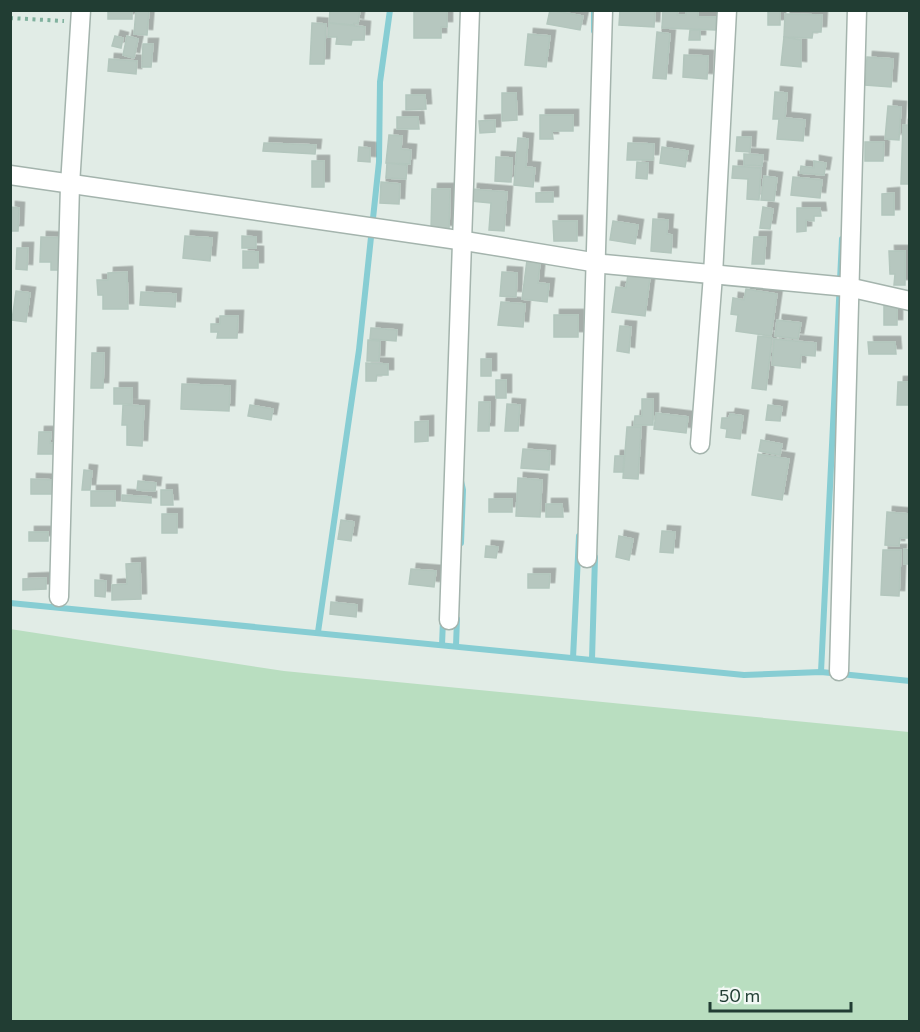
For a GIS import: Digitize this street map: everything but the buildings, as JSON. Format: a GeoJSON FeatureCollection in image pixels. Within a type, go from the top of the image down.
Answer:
{"type":"FeatureCollection","features":[{"type":"Feature","properties":{"kind":"street"},"geometry":{"type":"LineString","coordinates":[[449,620],[470,10]]}},
{"type":"Feature","properties":{"kind":"street"},"geometry":{"type":"LineString","coordinates":[[588,558],[603,10]]}},
{"type":"Feature","properties":{"kind":"street"},"geometry":{"type":"LineString","coordinates":[[700,444],[713,275],[728,10]]}},
{"type":"Feature","properties":{"kind":"street"},"geometry":{"type":"LineString","coordinates":[[839,671],[857,10]]}},
{"type":"Feature","properties":{"kind":"street"},"geometry":{"type":"LineString","coordinates":[[58,597],[70,185],[81,16]]}},
{"type":"Feature","properties":{"kind":"street"},"geometry":{"type":"LineString","coordinates":[[10,175],[596,263],[848,287],[909,301]]}},
{"type":"Feature","properties":{"kind":"path"},"geometry":{"type":"LineString","coordinates":[[10,18],[81,16]]}},
{"type":"Feature","properties":{"kind":"green space"},"geometry":{"type":"Polygon","coordinates":[[[10,629],[284,671],[909,732],[909,1021],[11,1021],[10,629]]]}},
{"type":"Feature","properties":{"kind":"waterway"},"geometry":{"type":"LineString","coordinates":[[318,632],[359,350],[379,162],[380,82],[390,10]]}},
{"type":"Feature","properties":{"kind":"waterway"},"geometry":{"type":"LineString","coordinates":[[594,10],[594,31]]}},
{"type":"Feature","properties":{"kind":"waterway"},"geometry":{"type":"LineString","coordinates":[[821,672],[842,239]]}},
{"type":"Feature","properties":{"kind":"waterway"},"geometry":{"type":"LineString","coordinates":[[461,481],[463,490],[461,543]]}},
{"type":"Feature","properties":{"kind":"waterway"},"geometry":{"type":"LineString","coordinates":[[573,658],[579,536]]}},
{"type":"Feature","properties":{"kind":"waterway"},"geometry":{"type":"LineString","coordinates":[[592,659],[595,557]]}},
{"type":"Feature","properties":{"kind":"waterway"},"geometry":{"type":"LineString","coordinates":[[10,603],[744,675],[821,672],[910,681]]}},
{"type":"Feature","properties":{"kind":"waterway"},"geometry":{"type":"LineString","coordinates":[[456,646],[457,619]]}},
{"type":"Feature","properties":{"kind":"waterway"},"geometry":{"type":"LineString","coordinates":[[442,645],[443,620]]}}]}
